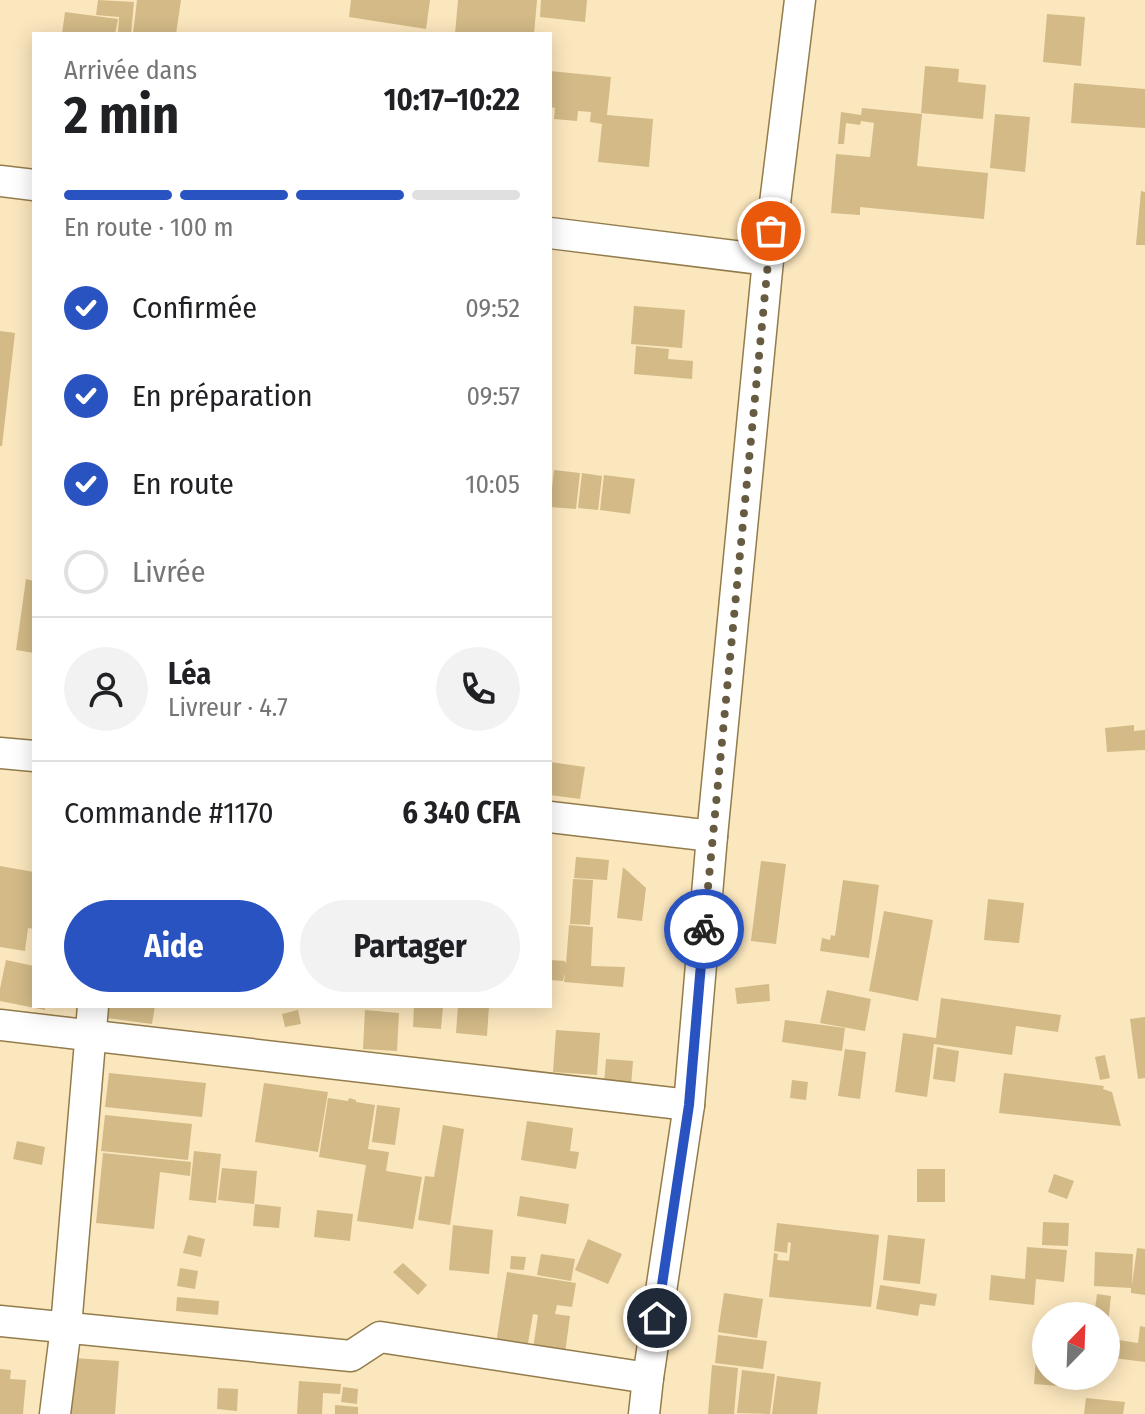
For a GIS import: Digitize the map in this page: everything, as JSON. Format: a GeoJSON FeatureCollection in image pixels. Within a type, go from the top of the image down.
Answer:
{"type":"FeatureCollection","features":[{"type":"Feature","properties":{"kind":"street"},"geometry":{"type":"LineString","coordinates":[[644,1414],[689,1105],[768,260],[800,0]]}},
{"type":"Feature","properties":{"kind":"street"},"geometry":{"type":"LineString","coordinates":[[0,181],[32,185]]}},
{"type":"Feature","properties":{"kind":"street"},"geometry":{"type":"LineString","coordinates":[[552,233],[768,260]]}},
{"type":"Feature","properties":{"kind":"street"},"geometry":{"type":"LineString","coordinates":[[0,753],[32,756]]}},
{"type":"Feature","properties":{"kind":"street"},"geometry":{"type":"LineString","coordinates":[[552,817],[712,836]]}},
{"type":"Feature","properties":{"kind":"street"},"geometry":{"type":"LineString","coordinates":[[0,1025],[92,1021],[689,1105]]}},
{"type":"Feature","properties":{"kind":"street"},"geometry":{"type":"LineString","coordinates":[[55,1414],[66,1327],[92,1021]]}},
{"type":"Feature","properties":{"kind":"street"},"geometry":{"type":"LineString","coordinates":[[0,1321],[351,1356],[380,1337],[648,1378]]}},
{"type":"Feature","properties":{"kind":"building"},"geometry":{"type":"Polygon","coordinates":[[[98,0],[134,2],[131,32],[118,32],[119,17],[96,15],[98,0]]]}},
{"type":"Feature","properties":{"kind":"building"},"geometry":{"type":"Polygon","coordinates":[[[137,0],[181,0],[176,32],[133,32],[137,0]]]}},
{"type":"Feature","properties":{"kind":"building"},"geometry":{"type":"Polygon","coordinates":[[[351,0],[430,0],[426,29],[349,17],[351,0]]]}},
{"type":"Feature","properties":{"kind":"building"},"geometry":{"type":"Polygon","coordinates":[[[458,0],[537,0],[534,32],[455,32],[458,0]]]}},
{"type":"Feature","properties":{"kind":"building"},"geometry":{"type":"Polygon","coordinates":[[[541,0],[587,0],[585,22],[540,17],[541,0]]]}},
{"type":"Feature","properties":{"kind":"building"},"geometry":{"type":"Polygon","coordinates":[[[65,12],[118,19],[115,32],[62,32],[65,12]]]}},
{"type":"Feature","properties":{"kind":"building"},"geometry":{"type":"Polygon","coordinates":[[[1047,14],[1085,17],[1081,66],[1043,62],[1047,14]]]}},
{"type":"Feature","properties":{"kind":"building"},"geometry":{"type":"Polygon","coordinates":[[[925,66],[959,69],[958,82],[986,85],[983,119],[921,113],[925,66]]]}},
{"type":"Feature","properties":{"kind":"building"},"geometry":{"type":"Polygon","coordinates":[[[552,71],[611,77],[607,115],[653,119],[649,167],[598,162],[602,124],[590,122],[591,112],[578,111],[577,121],[554,119],[555,108],[552,107],[552,71]]]}},
{"type":"Feature","properties":{"kind":"building"},"geometry":{"type":"Polygon","coordinates":[[[1074,83],[1145,89],[1145,128],[1071,123],[1074,83]]]}},
{"type":"Feature","properties":{"kind":"building"},"geometry":{"type":"Polygon","coordinates":[[[862,108],[922,114],[917,166],[988,173],[984,219],[860,207],[860,215],[831,213],[836,154],[870,157],[874,123],[846,123],[844,144],[838,144],[841,112],[861,115],[862,108]]]}},
{"type":"Feature","properties":{"kind":"building"},"geometry":{"type":"Polygon","coordinates":[[[995,114],[1030,117],[1025,172],[990,168],[995,114]]]}},
{"type":"Feature","properties":{"kind":"building"},"geometry":{"type":"Polygon","coordinates":[[[1141,191],[1145,192],[1145,245],[1136,245],[1141,191]]]}},
{"type":"Feature","properties":{"kind":"building"},"geometry":{"type":"Polygon","coordinates":[[[634,306],[685,310],[682,348],[631,344],[634,306]]]}},
{"type":"Feature","properties":{"kind":"building"},"geometry":{"type":"Polygon","coordinates":[[[0,331],[15,333],[2,446],[0,446],[0,331]]]}},
{"type":"Feature","properties":{"kind":"building"},"geometry":{"type":"Polygon","coordinates":[[[636,346],[669,349],[668,359],[693,361],[692,379],[634,374],[636,346]]]}},
{"type":"Feature","properties":{"kind":"building"},"geometry":{"type":"Polygon","coordinates":[[[554,470],[580,473],[576,509],[552,507],[554,470]]]}},
{"type":"Feature","properties":{"kind":"building"},"geometry":{"type":"Polygon","coordinates":[[[582,473],[602,476],[598,510],[578,508],[582,473]]]}},
{"type":"Feature","properties":{"kind":"building"},"geometry":{"type":"Polygon","coordinates":[[[604,475],[635,479],[630,514],[600,510],[604,475]]]}},
{"type":"Feature","properties":{"kind":"building"},"geometry":{"type":"Polygon","coordinates":[[[26,579],[32,580],[32,653],[16,650],[26,579]]]}},
{"type":"Feature","properties":{"kind":"building"},"geometry":{"type":"Polygon","coordinates":[[[1134,725],[1134,731],[1145,730],[1145,750],[1107,752],[1105,728],[1134,725]]]}},
{"type":"Feature","properties":{"kind":"building"},"geometry":{"type":"Polygon","coordinates":[[[552,762],[585,767],[580,799],[552,795],[552,762]]]}},
{"type":"Feature","properties":{"kind":"building"},"geometry":{"type":"Polygon","coordinates":[[[576,857],[609,860],[607,880],[574,878],[576,857]]]}},
{"type":"Feature","properties":{"kind":"building"},"geometry":{"type":"Polygon","coordinates":[[[761,861],[786,864],[776,944],[751,941],[761,861]]]}},
{"type":"Feature","properties":{"kind":"building"},"geometry":{"type":"Polygon","coordinates":[[[0,866],[32,872],[32,929],[28,928],[25,951],[0,947],[0,866]]]}},
{"type":"Feature","properties":{"kind":"building"},"geometry":{"type":"Polygon","coordinates":[[[623,867],[646,888],[642,921],[617,918],[623,867]]]}},
{"type":"Feature","properties":{"kind":"building"},"geometry":{"type":"Polygon","coordinates":[[[573,879],[593,880],[590,925],[570,924],[573,879]]]}},
{"type":"Feature","properties":{"kind":"building"},"geometry":{"type":"Polygon","coordinates":[[[843,880],[879,885],[869,958],[820,951],[822,938],[830,940],[831,935],[835,936],[843,880]]]}},
{"type":"Feature","properties":{"kind":"building"},"geometry":{"type":"Polygon","coordinates":[[[988,899],[1024,903],[1019,943],[984,940],[988,899]]]}},
{"type":"Feature","properties":{"kind":"building"},"geometry":{"type":"Polygon","coordinates":[[[884,911],[933,920],[918,1001],[869,991],[884,911]]]}},
{"type":"Feature","properties":{"kind":"building"},"geometry":{"type":"Polygon","coordinates":[[[569,925],[593,927],[591,966],[625,967],[623,987],[564,982],[565,973],[563,981],[552,980],[552,960],[565,961],[566,964],[569,925]]]}},
{"type":"Feature","properties":{"kind":"building"},"geometry":{"type":"Polygon","coordinates":[[[6,960],[32,966],[32,1007],[0,1001],[6,960]]]}},
{"type":"Feature","properties":{"kind":"building"},"geometry":{"type":"Polygon","coordinates":[[[769,984],[770,1001],[737,1004],[735,988],[769,984]]]}},
{"type":"Feature","properties":{"kind":"building"},"geometry":{"type":"Polygon","coordinates":[[[827,990],[871,999],[865,1031],[820,1023],[827,990]]]}},
{"type":"Feature","properties":{"kind":"building"},"geometry":{"type":"Polygon","coordinates":[[[941,998],[1061,1015],[1058,1032],[1016,1026],[1012,1055],[934,1044],[927,1097],[895,1092],[903,1033],[936,1038],[941,998]]]}},
{"type":"Feature","properties":{"kind":"building"},"geometry":{"type":"Polygon","coordinates":[[[109,1008],[155,1008],[152,1024],[107,1018],[109,1008]]]}},
{"type":"Feature","properties":{"kind":"building"},"geometry":{"type":"Polygon","coordinates":[[[414,1008],[443,1008],[441,1029],[413,1027],[414,1008]]]}},
{"type":"Feature","properties":{"kind":"building"},"geometry":{"type":"Polygon","coordinates":[[[458,1008],[489,1008],[487,1036],[456,1033],[458,1008]]]}},
{"type":"Feature","properties":{"kind":"building"},"geometry":{"type":"Polygon","coordinates":[[[298,1010],[301,1024],[285,1027],[282,1014],[298,1010]]]}},
{"type":"Feature","properties":{"kind":"building"},"geometry":{"type":"Polygon","coordinates":[[[365,1010],[399,1013],[397,1051],[363,1049],[365,1010]]]}},
{"type":"Feature","properties":{"kind":"building"},"geometry":{"type":"Polygon","coordinates":[[[1145,1017],[1145,1078],[1138,1079],[1130,1019],[1145,1017]]]}},
{"type":"Feature","properties":{"kind":"building"},"geometry":{"type":"Polygon","coordinates":[[[785,1020],[845,1028],[842,1051],[782,1042],[785,1020]]]}},
{"type":"Feature","properties":{"kind":"building"},"geometry":{"type":"Polygon","coordinates":[[[556,1030],[600,1033],[597,1075],[553,1072],[556,1030]]]}},
{"type":"Feature","properties":{"kind":"building"},"geometry":{"type":"Polygon","coordinates":[[[937,1047],[959,1051],[955,1082],[933,1079],[937,1047]]]}},
{"type":"Feature","properties":{"kind":"building"},"geometry":{"type":"Polygon","coordinates":[[[845,1049],[866,1052],[860,1099],[838,1096],[845,1049]]]}},
{"type":"Feature","properties":{"kind":"building"},"geometry":{"type":"Polygon","coordinates":[[[1105,1055],[1110,1078],[1100,1080],[1095,1057],[1105,1055]]]}},
{"type":"Feature","properties":{"kind":"building"},"geometry":{"type":"Polygon","coordinates":[[[606,1059],[633,1061],[631,1086],[604,1084],[606,1059]]]}},
{"type":"Feature","properties":{"kind":"building"},"geometry":{"type":"Polygon","coordinates":[[[109,1073],[206,1083],[202,1117],[105,1107],[109,1073]]]}},
{"type":"Feature","properties":{"kind":"building"},"geometry":{"type":"Polygon","coordinates":[[[1004,1073],[1104,1086],[1103,1089],[1112,1092],[1121,1126],[999,1113],[1004,1073]]]}},
{"type":"Feature","properties":{"kind":"building"},"geometry":{"type":"Polygon","coordinates":[[[792,1080],[808,1082],[806,1100],[790,1098],[792,1080]]]}},
{"type":"Feature","properties":{"kind":"building"},"geometry":{"type":"Polygon","coordinates":[[[264,1083],[328,1092],[318,1152],[255,1142],[264,1083]]]}},
{"type":"Feature","properties":{"kind":"building"},"geometry":{"type":"Polygon","coordinates":[[[328,1098],[348,1101],[349,1098],[375,1105],[368,1149],[389,1152],[386,1171],[422,1177],[413,1229],[357,1221],[366,1165],[319,1157],[328,1098]]]}},
{"type":"Feature","properties":{"kind":"building"},"geometry":{"type":"Polygon","coordinates":[[[377,1105],[400,1108],[395,1145],[372,1142],[377,1105]]]}},
{"type":"Feature","properties":{"kind":"building"},"geometry":{"type":"Polygon","coordinates":[[[105,1115],[192,1124],[188,1160],[101,1151],[105,1115]]]}},
{"type":"Feature","properties":{"kind":"building"},"geometry":{"type":"Polygon","coordinates":[[[527,1121],[573,1128],[570,1151],[579,1152],[576,1169],[521,1160],[527,1121]]]}},
{"type":"Feature","properties":{"kind":"building"},"geometry":{"type":"Polygon","coordinates":[[[443,1125],[464,1129],[450,1225],[418,1220],[425,1176],[434,1177],[443,1125]]]}},
{"type":"Feature","properties":{"kind":"building"},"geometry":{"type":"Polygon","coordinates":[[[17,1141],[45,1147],[42,1165],[13,1159],[17,1141]]]}},
{"type":"Feature","properties":{"kind":"building"},"geometry":{"type":"Polygon","coordinates":[[[194,1151],[221,1154],[216,1203],[189,1200],[194,1151]]]}},
{"type":"Feature","properties":{"kind":"building"},"geometry":{"type":"Polygon","coordinates":[[[103,1153],[191,1162],[190,1176],[160,1172],[154,1229],[96,1223],[103,1153]]]}},
{"type":"Feature","properties":{"kind":"building"},"geometry":{"type":"Polygon","coordinates":[[[222,1168],[257,1171],[254,1204],[218,1200],[222,1168]]]}},
{"type":"Feature","properties":{"kind":"building"},"geometry":{"type":"Polygon","coordinates":[[[917,1169],[945,1169],[945,1202],[917,1202],[917,1169]]]}},
{"type":"Feature","properties":{"kind":"building"},"geometry":{"type":"Polygon","coordinates":[[[1054,1174],[1074,1181],[1067,1199],[1048,1192],[1054,1174]]]}},
{"type":"Feature","properties":{"kind":"building"},"geometry":{"type":"Polygon","coordinates":[[[520,1196],[569,1204],[566,1224],[517,1216],[520,1196]]]}},
{"type":"Feature","properties":{"kind":"building"},"geometry":{"type":"Polygon","coordinates":[[[255,1204],[281,1207],[279,1228],[253,1226],[255,1204]]]}},
{"type":"Feature","properties":{"kind":"building"},"geometry":{"type":"Polygon","coordinates":[[[317,1210],[353,1214],[350,1241],[314,1237],[317,1210]]]}},
{"type":"Feature","properties":{"kind":"building"},"geometry":{"type":"Polygon","coordinates":[[[1043,1222],[1069,1223],[1068,1246],[1042,1245],[1043,1222]]]}},
{"type":"Feature","properties":{"kind":"building"},"geometry":{"type":"Polygon","coordinates":[[[777,1223],[879,1235],[871,1307],[769,1297],[774,1253],[778,1254],[777,1260],[789,1261],[791,1243],[788,1242],[787,1253],[774,1251],[777,1223]]]}},
{"type":"Feature","properties":{"kind":"building"},"geometry":{"type":"Polygon","coordinates":[[[453,1225],[493,1230],[489,1274],[449,1270],[453,1225]]]}},
{"type":"Feature","properties":{"kind":"building"},"geometry":{"type":"Polygon","coordinates":[[[188,1235],[205,1239],[201,1257],[183,1253],[188,1235]]]}},
{"type":"Feature","properties":{"kind":"building"},"geometry":{"type":"Polygon","coordinates":[[[888,1235],[925,1239],[920,1284],[883,1280],[888,1235]]]}},
{"type":"Feature","properties":{"kind":"building"},"geometry":{"type":"Polygon","coordinates":[[[588,1239],[622,1254],[608,1284],[575,1270],[588,1239]]]}},
{"type":"Feature","properties":{"kind":"building"},"geometry":{"type":"Polygon","coordinates":[[[1027,1247],[1067,1250],[1064,1282],[1036,1279],[1032,1305],[989,1300],[991,1275],[1025,1279],[1027,1247]]]}},
{"type":"Feature","properties":{"kind":"building"},"geometry":{"type":"Polygon","coordinates":[[[1137,1248],[1145,1249],[1145,1295],[1131,1293],[1131,1288],[1094,1286],[1095,1252],[1133,1254],[1132,1285],[1137,1248]]]}},
{"type":"Feature","properties":{"kind":"building"},"geometry":{"type":"Polygon","coordinates":[[[541,1254],[575,1259],[571,1281],[537,1275],[541,1254]]]}},
{"type":"Feature","properties":{"kind":"building"},"geometry":{"type":"Polygon","coordinates":[[[511,1256],[526,1257],[524,1270],[510,1269],[511,1256]]]}},
{"type":"Feature","properties":{"kind":"building"},"geometry":{"type":"Polygon","coordinates":[[[403,1263],[427,1285],[418,1295],[393,1272],[403,1263]]]}},
{"type":"Feature","properties":{"kind":"building"},"geometry":{"type":"Polygon","coordinates":[[[180,1268],[198,1271],[195,1289],[177,1286],[180,1268]]]}},
{"type":"Feature","properties":{"kind":"building"},"geometry":{"type":"Polygon","coordinates":[[[507,1272],[576,1283],[572,1307],[557,1305],[555,1314],[570,1316],[564,1361],[532,1356],[538,1315],[533,1314],[526,1355],[495,1350],[507,1272]]]}},
{"type":"Feature","properties":{"kind":"building"},"geometry":{"type":"Polygon","coordinates":[[[880,1285],[937,1294],[935,1306],[920,1304],[918,1316],[876,1309],[880,1285]]]}},
{"type":"Feature","properties":{"kind":"building"},"geometry":{"type":"Polygon","coordinates":[[[724,1293],[763,1299],[757,1338],[718,1332],[724,1293]]]}},
{"type":"Feature","properties":{"kind":"building"},"geometry":{"type":"Polygon","coordinates":[[[1097,1294],[1111,1296],[1110,1302],[1096,1302],[1097,1294]]]}},
{"type":"Feature","properties":{"kind":"building"},"geometry":{"type":"Polygon","coordinates":[[[177,1297],[219,1301],[218,1315],[176,1311],[177,1297]]]}},
{"type":"Feature","properties":{"kind":"building"},"geometry":{"type":"Polygon","coordinates":[[[1140,1326],[1145,1327],[1145,1362],[1120,1359],[1120,1340],[1138,1343],[1140,1326]]]}},
{"type":"Feature","properties":{"kind":"building"},"geometry":{"type":"Polygon","coordinates":[[[718,1335],[767,1341],[763,1369],[715,1363],[718,1335]]]}},
{"type":"Feature","properties":{"kind":"building"},"geometry":{"type":"Polygon","coordinates":[[[73,1358],[119,1361],[115,1414],[69,1414],[73,1358]]]}},
{"type":"Feature","properties":{"kind":"building"},"geometry":{"type":"Polygon","coordinates":[[[712,1365],[738,1368],[734,1414],[708,1414],[712,1365]]]}},
{"type":"Feature","properties":{"kind":"building"},"geometry":{"type":"Polygon","coordinates":[[[0,1369],[11,1370],[10,1379],[26,1380],[23,1414],[0,1414],[0,1369]]]}},
{"type":"Feature","properties":{"kind":"building"},"geometry":{"type":"Polygon","coordinates":[[[742,1370],[775,1374],[770,1414],[737,1413],[742,1370]]]}},
{"type":"Feature","properties":{"kind":"building"},"geometry":{"type":"Polygon","coordinates":[[[777,1376],[821,1382],[817,1414],[772,1414],[777,1376]]]}},
{"type":"Feature","properties":{"kind":"building"},"geometry":{"type":"Polygon","coordinates":[[[299,1381],[341,1384],[340,1394],[323,1393],[322,1414],[297,1414],[299,1381]]]}},
{"type":"Feature","properties":{"kind":"building"},"geometry":{"type":"Polygon","coordinates":[[[343,1387],[358,1389],[357,1404],[341,1402],[343,1387]]]}},
{"type":"Feature","properties":{"kind":"building"},"geometry":{"type":"Polygon","coordinates":[[[218,1388],[238,1389],[237,1411],[217,1409],[218,1388]]]}},
{"type":"Feature","properties":{"kind":"building"},"geometry":{"type":"Polygon","coordinates":[[[1086,1398],[1125,1402],[1123,1414],[1084,1414],[1086,1398]]]}},
{"type":"Feature","properties":{"kind":"building"},"geometry":{"type":"Polygon","coordinates":[[[335,1405],[358,1407],[358,1414],[335,1414],[335,1405]]]}},
{"type":"Feature","properties":{"kind":"way so far"},"geometry":{"type":"LineString","coordinates":[[704,929],[771,231]]}},
{"type":"Feature","properties":{"kind":"route"},"geometry":{"type":"LineString","coordinates":[[657,1318],[689,1105],[704,929]]}}]}
